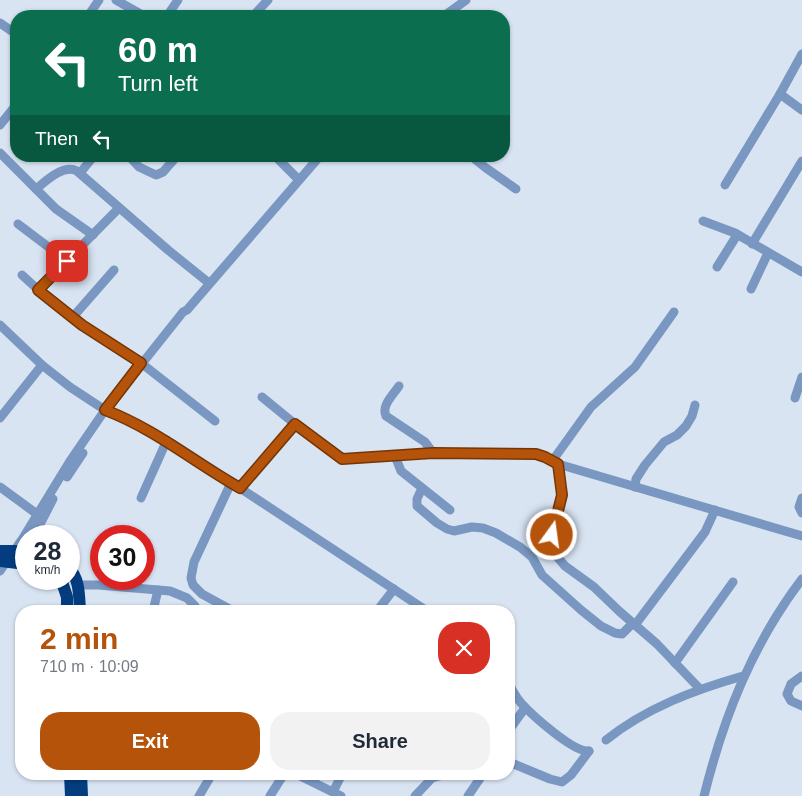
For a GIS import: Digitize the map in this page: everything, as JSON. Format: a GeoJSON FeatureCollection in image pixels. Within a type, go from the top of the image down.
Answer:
{"type":"FeatureCollection","features":[{"type":"Feature","properties":{"kind":"highway"},"geometry":{"type":"LineString","coordinates":[[0,551],[15,556]]}},
{"type":"Feature","properties":{"kind":"highway"},"geometry":{"type":"LineString","coordinates":[[64,590],[67,605]]}},
{"type":"Feature","properties":{"kind":"highway"},"geometry":{"type":"LineString","coordinates":[[78,590],[80,605]]}},
{"type":"Feature","properties":{"kind":"highway"},"geometry":{"type":"LineString","coordinates":[[70,780],[71,796]]}},
{"type":"Feature","properties":{"kind":"highway"},"geometry":{"type":"LineString","coordinates":[[81,780],[82,796]]}},
{"type":"Feature","properties":{"kind":"street"},"geometry":{"type":"LineString","coordinates":[[116,0],[134,10]]}},
{"type":"Feature","properties":{"kind":"street"},"geometry":{"type":"LineString","coordinates":[[259,10],[268,0]]}},
{"type":"Feature","properties":{"kind":"street"},"geometry":{"type":"LineString","coordinates":[[452,10],[466,0]]}},
{"type":"Feature","properties":{"kind":"street"},"geometry":{"type":"LineString","coordinates":[[726,185],[802,54]]}},
{"type":"Feature","properties":{"kind":"street"},"geometry":{"type":"LineString","coordinates":[[780,94],[802,110]]}},
{"type":"Feature","properties":{"kind":"street"},"geometry":{"type":"LineString","coordinates":[[0,125],[10,113]]}},
{"type":"Feature","properties":{"kind":"street"},"geometry":{"type":"LineString","coordinates":[[0,153],[63,215],[93,235]]}},
{"type":"Feature","properties":{"kind":"street"},"geometry":{"type":"LineString","coordinates":[[752,244],[802,161]]}},
{"type":"Feature","properties":{"kind":"street"},"geometry":{"type":"LineString","coordinates":[[80,173],[89,162]]}},
{"type":"Feature","properties":{"kind":"street"},"geometry":{"type":"LineString","coordinates":[[134,162],[139,168],[156,175],[163,172],[172,162]]}},
{"type":"Feature","properties":{"kind":"street"},"geometry":{"type":"LineString","coordinates":[[280,162],[299,180]]}},
{"type":"Feature","properties":{"kind":"street"},"geometry":{"type":"LineString","coordinates":[[32,525],[37,514],[107,410],[142,365],[187,315],[187,310],[209,283],[315,162]]}},
{"type":"Feature","properties":{"kind":"street"},"geometry":{"type":"LineString","coordinates":[[478,162],[516,189]]}},
{"type":"Feature","properties":{"kind":"street"},"geometry":{"type":"LineString","coordinates":[[36,189],[65,170],[72,169],[80,173],[209,283]]}},
{"type":"Feature","properties":{"kind":"street"},"geometry":{"type":"LineString","coordinates":[[38,290],[120,208]]}},
{"type":"Feature","properties":{"kind":"street"},"geometry":{"type":"LineString","coordinates":[[703,221],[737,234],[768,254],[802,272]]}},
{"type":"Feature","properties":{"kind":"street"},"geometry":{"type":"LineString","coordinates":[[18,224],[67,261]]}},
{"type":"Feature","properties":{"kind":"street"},"geometry":{"type":"LineString","coordinates":[[717,267],[737,234]]}},
{"type":"Feature","properties":{"kind":"street"},"geometry":{"type":"LineString","coordinates":[[751,289],[768,254]]}},
{"type":"Feature","properties":{"kind":"street"},"geometry":{"type":"LineString","coordinates":[[72,318],[114,270]]}},
{"type":"Feature","properties":{"kind":"street"},"geometry":{"type":"LineString","coordinates":[[22,275],[72,318],[142,365],[215,421]]}},
{"type":"Feature","properties":{"kind":"street"},"geometry":{"type":"LineString","coordinates":[[674,312],[635,367],[591,407],[556,462],[562,495],[551,544],[553,552],[565,566],[594,588],[634,624],[700,689]]}},
{"type":"Feature","properties":{"kind":"street"},"geometry":{"type":"LineString","coordinates":[[1,329],[70,387],[107,410],[139,424],[166,440],[418,605]]}},
{"type":"Feature","properties":{"kind":"street"},"geometry":{"type":"LineString","coordinates":[[0,418],[42,365]]}},
{"type":"Feature","properties":{"kind":"street"},"geometry":{"type":"LineString","coordinates":[[795,398],[802,377]]}},
{"type":"Feature","properties":{"kind":"street"},"geometry":{"type":"LineString","coordinates":[[398,386],[385,407],[384,412],[386,416],[425,442],[433,453]]}},
{"type":"Feature","properties":{"kind":"street"},"geometry":{"type":"LineString","coordinates":[[262,397],[342,459],[433,453],[527,453],[802,536]]}},
{"type":"Feature","properties":{"kind":"street"},"geometry":{"type":"LineString","coordinates":[[635,486],[636,479],[645,465],[664,442],[686,426],[692,416],[695,405]]}},
{"type":"Feature","properties":{"kind":"street"},"geometry":{"type":"LineString","coordinates":[[39,525],[49,505],[107,410]]}},
{"type":"Feature","properties":{"kind":"street"},"geometry":{"type":"LineString","coordinates":[[240,488],[295,424]]}},
{"type":"Feature","properties":{"kind":"street"},"geometry":{"type":"LineString","coordinates":[[141,498],[166,440]]}},
{"type":"Feature","properties":{"kind":"street"},"geometry":{"type":"LineString","coordinates":[[395,456],[401,471],[450,510]]}},
{"type":"Feature","properties":{"kind":"street"},"geometry":{"type":"LineString","coordinates":[[222,605],[202,594],[193,585],[191,578],[194,562],[231,483]]}},
{"type":"Feature","properties":{"kind":"street"},"geometry":{"type":"LineString","coordinates":[[0,487],[37,514]]}},
{"type":"Feature","properties":{"kind":"street"},"geometry":{"type":"LineString","coordinates":[[422,488],[417,499],[418,506],[442,527],[454,531],[477,527],[496,533],[530,555],[546,579],[580,610],[601,626],[615,633],[622,634],[634,624],[705,532],[715,510]]}},
{"type":"Feature","properties":{"kind":"street"},"geometry":{"type":"LineString","coordinates":[[802,498],[799,507],[802,513]]}},
{"type":"Feature","properties":{"kind":"street"},"geometry":{"type":"LineString","coordinates":[[0,571],[15,560]]}},
{"type":"Feature","properties":{"kind":"street"},"geometry":{"type":"LineString","coordinates":[[704,796],[722,734],[743,676],[757,647],[798,591],[802,579]]}},
{"type":"Feature","properties":{"kind":"street"},"geometry":{"type":"LineString","coordinates":[[675,663],[733,582]]}},
{"type":"Feature","properties":{"kind":"street"},"geometry":{"type":"LineString","coordinates":[[80,585],[170,591],[187,598],[193,605]]}},
{"type":"Feature","properties":{"kind":"street"},"geometry":{"type":"LineString","coordinates":[[382,605],[394,589]]}},
{"type":"Feature","properties":{"kind":"street"},"geometry":{"type":"LineString","coordinates":[[154,605],[158,590]]}},
{"type":"Feature","properties":{"kind":"street"},"geometry":{"type":"LineString","coordinates":[[606,740],[659,706],[700,689],[743,676]]}},
{"type":"Feature","properties":{"kind":"street"},"geometry":{"type":"LineString","coordinates":[[802,676],[791,684],[787,694],[791,701],[802,706]]}},
{"type":"Feature","properties":{"kind":"street"},"geometry":{"type":"LineString","coordinates":[[515,695],[536,718],[579,750],[589,752],[571,775],[562,782],[550,780],[515,765]]}},
{"type":"Feature","properties":{"kind":"street"},"geometry":{"type":"LineString","coordinates":[[515,722],[525,708]]}},
{"type":"Feature","properties":{"kind":"street"},"geometry":{"type":"LineString","coordinates":[[199,796],[208,780]]}},
{"type":"Feature","properties":{"kind":"street"},"geometry":{"type":"LineString","coordinates":[[270,796],[280,780]]}},
{"type":"Feature","properties":{"kind":"street"},"geometry":{"type":"LineString","coordinates":[[308,780],[337,794],[340,780]]}},
{"type":"Feature","properties":{"kind":"street"},"geometry":{"type":"LineString","coordinates":[[415,796],[430,780]]}},
{"type":"Feature","properties":{"kind":"street"},"geometry":{"type":"LineString","coordinates":[[468,796],[479,780]]}},
{"type":"Feature","properties":{"kind":"route"},"geometry":{"type":"LineString","coordinates":[[67,261],[38,290],[82,325],[141,363],[105,410],[139,424],[231,483],[240,488],[295,424],[342,459],[433,453],[536,454],[553,460],[558,464],[562,495],[552,535]]}}]}
